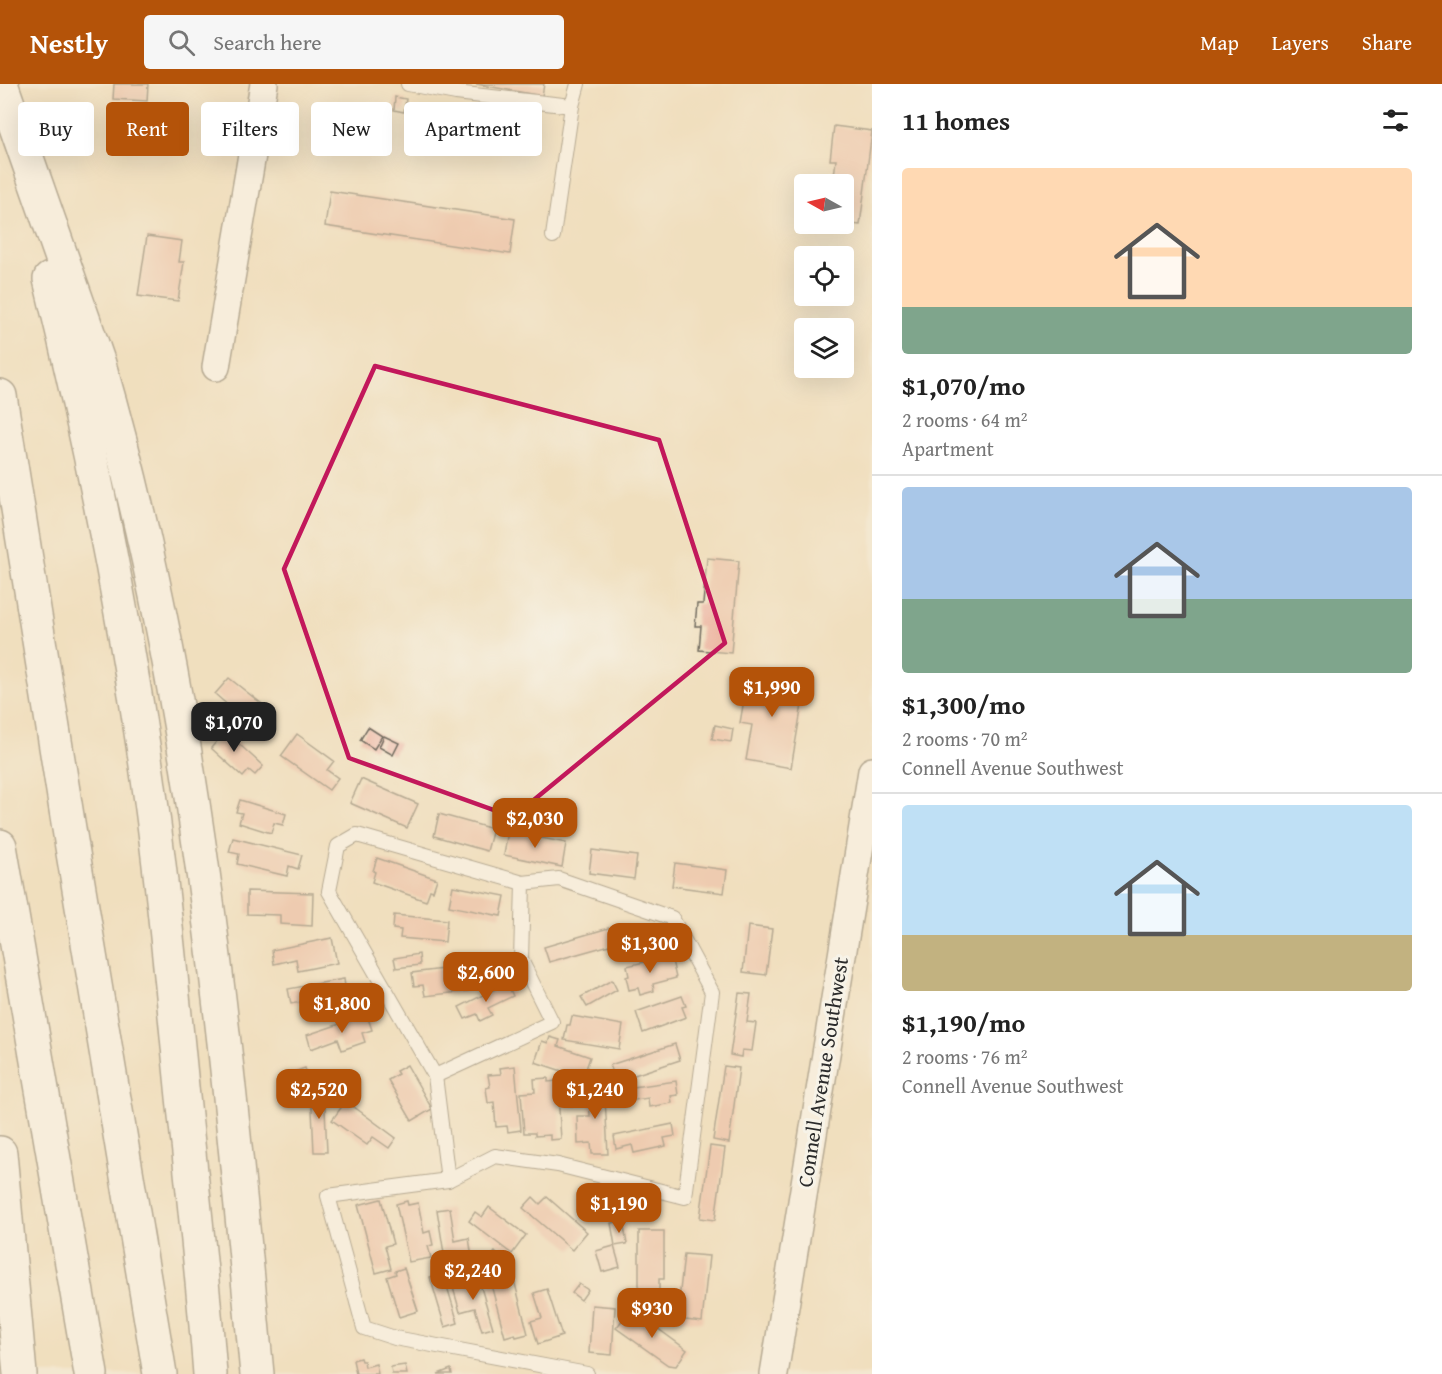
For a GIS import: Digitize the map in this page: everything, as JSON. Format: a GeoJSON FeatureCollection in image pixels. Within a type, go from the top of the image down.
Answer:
{"type":"FeatureCollection","features":[{"type":"Feature","properties":{"kind":"highway"},"geometry":{"type":"LineString","coordinates":[[1,84],[105,385],[149,562],[180,721],[204,868],[228,1065],[257,1374]]}},
{"type":"Feature","properties":{"kind":"highway"},"geometry":{"type":"LineString","coordinates":[[0,90],[26,178],[61,324],[100,499],[132,674],[160,871],[210,1374]]}},
{"type":"Feature","properties":{"kind":"highway"},"geometry":{"type":"LineString","coordinates":[[0,396],[71,842],[160,1374]]}},
{"type":"Feature","properties":{"kind":"highway"},"geometry":{"type":"LineString","coordinates":[[0,846],[91,1374]]}},
{"type":"Feature","properties":{"kind":"highway"},"geometry":{"type":"LineString","coordinates":[[0,1153],[20,1374]]}},
{"type":"Feature","properties":{"kind":"street"},"geometry":{"type":"LineString","coordinates":[[216,368],[264,84]]}},
{"type":"Feature","properties":{"kind":"street","name":"Connell Avenue Southwest"},"geometry":{"type":"LineString","coordinates":[[774,1374],[872,771]]}},
{"type":"Feature","properties":{"kind":"lane"},"geometry":{"type":"LineString","coordinates":[[408,84],[456,93],[572,106]]}},
{"type":"Feature","properties":{"kind":"lane"},"geometry":{"type":"LineString","coordinates":[[553,236],[572,106],[578,84]]}},
{"type":"Feature","properties":{"kind":"lane"},"geometry":{"type":"LineString","coordinates":[[448,1180],[435,1076],[329,891],[338,846],[357,835],[523,883],[559,879],[672,918],[712,992],[685,1197],[558,1165],[495,1156],[448,1180],[328,1196],[364,1328],[395,1338],[587,1374]]}},
{"type":"Feature","properties":{"kind":"lane"},"geometry":{"type":"LineString","coordinates":[[435,1076],[552,1022],[521,960],[523,883]]}},
{"type":"Feature","properties":{"kind":"highlighted area"},"geometry":{"type":"Polygon","coordinates":[[[375,366],[659,440],[725,643],[513,817],[349,758],[284,569],[375,366]]]}},
{"type":"Feature","properties":{"kind":"building"},"geometry":{"type":"Polygon","coordinates":[[[114,84],[148,84],[147,101],[113,99],[114,84]]]}},
{"type":"Feature","properties":{"kind":"building"},"geometry":{"type":"Polygon","coordinates":[[[476,84],[544,84],[542,96],[476,84]]]}},
{"type":"Feature","properties":{"kind":"building"},"geometry":{"type":"Polygon","coordinates":[[[395,97],[406,99],[404,112],[394,110],[395,97]]]}},
{"type":"Feature","properties":{"kind":"building"},"geometry":{"type":"Polygon","coordinates":[[[834,126],[872,131],[860,225],[854,224],[854,174],[834,174],[836,160],[830,160],[834,126]]]}},
{"type":"Feature","properties":{"kind":"building"},"geometry":{"type":"Polygon","coordinates":[[[330,191],[515,219],[510,254],[325,226],[330,191]]]}},
{"type":"Feature","properties":{"kind":"building"},"geometry":{"type":"Polygon","coordinates":[[[147,236],[182,241],[179,262],[184,262],[178,301],[138,296],[147,236]]]}},
{"type":"Feature","properties":{"kind":"building"},"geometry":{"type":"Polygon","coordinates":[[[707,558],[739,561],[731,653],[699,650],[701,626],[695,626],[697,604],[703,604],[707,558]]]}},
{"type":"Feature","properties":{"kind":"building"},"geometry":{"type":"Polygon","coordinates":[[[762,670],[799,676],[795,698],[803,699],[791,768],[746,760],[752,725],[740,723],[747,682],[759,684],[762,670]]]}},
{"type":"Feature","properties":{"kind":"building"},"geometry":{"type":"Polygon","coordinates":[[[229,678],[271,711],[264,720],[274,729],[265,739],[260,734],[257,737],[251,732],[254,728],[215,694],[229,678]]]}},
{"type":"Feature","properties":{"kind":"building"},"geometry":{"type":"Polygon","coordinates":[[[216,723],[263,766],[255,775],[249,770],[243,777],[211,748],[218,740],[208,731],[216,723]]]}},
{"type":"Feature","properties":{"kind":"building"},"geometry":{"type":"Polygon","coordinates":[[[715,725],[733,729],[731,742],[712,739],[715,725]]]}},
{"type":"Feature","properties":{"kind":"building"},"geometry":{"type":"Polygon","coordinates":[[[368,727],[382,736],[374,749],[360,740],[368,727]]]}},
{"type":"Feature","properties":{"kind":"building"},"geometry":{"type":"Polygon","coordinates":[[[297,734],[334,761],[327,770],[338,778],[329,790],[281,756],[297,734]]]}},
{"type":"Feature","properties":{"kind":"building"},"geometry":{"type":"Polygon","coordinates":[[[384,736],[399,743],[393,755],[379,747],[384,736]]]}},
{"type":"Feature","properties":{"kind":"building"},"geometry":{"type":"Polygon","coordinates":[[[361,779],[418,804],[407,828],[350,803],[361,779]]]}},
{"type":"Feature","properties":{"kind":"building"},"geometry":{"type":"Polygon","coordinates":[[[240,800],[286,814],[283,825],[274,823],[271,833],[239,823],[242,813],[236,812],[240,800]]]}},
{"type":"Feature","properties":{"kind":"building"},"geometry":{"type":"Polygon","coordinates":[[[439,814],[493,829],[487,851],[434,836],[439,814]]]}},
{"type":"Feature","properties":{"kind":"building"},"geometry":{"type":"Polygon","coordinates":[[[508,831],[566,843],[562,867],[504,855],[508,831]]]}},
{"type":"Feature","properties":{"kind":"building"},"geometry":{"type":"Polygon","coordinates":[[[233,838],[302,855],[298,869],[289,866],[287,876],[237,864],[239,854],[229,852],[233,838]]]}},
{"type":"Feature","properties":{"kind":"building"},"geometry":{"type":"Polygon","coordinates":[[[592,850],[637,856],[634,879],[589,873],[592,850]]]}},
{"type":"Feature","properties":{"kind":"building"},"geometry":{"type":"Polygon","coordinates":[[[377,858],[437,879],[426,901],[372,882],[377,858]]]}},
{"type":"Feature","properties":{"kind":"building"},"geometry":{"type":"Polygon","coordinates":[[[675,863],[727,870],[724,893],[672,886],[675,863]]]}},
{"type":"Feature","properties":{"kind":"building"},"geometry":{"type":"Polygon","coordinates":[[[453,886],[505,896],[501,916],[449,906],[453,886]]]}},
{"type":"Feature","properties":{"kind":"building"},"geometry":{"type":"Polygon","coordinates":[[[247,891],[313,893],[312,926],[280,924],[280,915],[247,914],[247,891]]]}},
{"type":"Feature","properties":{"kind":"building"},"geometry":{"type":"Polygon","coordinates":[[[394,915],[447,920],[445,942],[400,938],[401,930],[393,929],[394,915]]]}},
{"type":"Feature","properties":{"kind":"building"},"geometry":{"type":"Polygon","coordinates":[[[748,926],[772,929],[766,975],[743,972],[748,926]]]}},
{"type":"Feature","properties":{"kind":"building"},"geometry":{"type":"Polygon","coordinates":[[[612,927],[617,943],[549,962],[544,947],[612,927]]]}},
{"type":"Feature","properties":{"kind":"building"},"geometry":{"type":"Polygon","coordinates":[[[332,938],[337,963],[298,971],[296,959],[274,964],[272,950],[332,938]]]}},
{"type":"Feature","properties":{"kind":"building"},"geometry":{"type":"Polygon","coordinates":[[[419,954],[420,965],[396,968],[394,958],[419,954]]]}},
{"type":"Feature","properties":{"kind":"building"},"geometry":{"type":"Polygon","coordinates":[[[671,956],[676,978],[653,984],[654,991],[640,995],[638,988],[629,990],[626,977],[629,976],[627,966],[671,956]]]}},
{"type":"Feature","properties":{"kind":"building"},"geometry":{"type":"Polygon","coordinates":[[[474,965],[476,980],[467,981],[468,991],[425,996],[423,985],[414,986],[412,973],[474,965]]]}},
{"type":"Feature","properties":{"kind":"building"},"geometry":{"type":"Polygon","coordinates":[[[344,979],[346,994],[291,1004],[288,989],[344,979]]]}},
{"type":"Feature","properties":{"kind":"building"},"geometry":{"type":"Polygon","coordinates":[[[612,980],[617,990],[587,1007],[581,997],[612,980]]]}},
{"type":"Feature","properties":{"kind":"building"},"geometry":{"type":"Polygon","coordinates":[[[507,983],[513,996],[488,1008],[492,1015],[480,1021],[477,1014],[465,1019],[459,1007],[507,983]]]}},
{"type":"Feature","properties":{"kind":"building"},"geometry":{"type":"Polygon","coordinates":[[[739,993],[751,994],[747,1022],[756,1023],[752,1051],[742,1050],[741,1057],[730,1055],[739,993]]]}},
{"type":"Feature","properties":{"kind":"building"},"geometry":{"type":"Polygon","coordinates":[[[682,996],[686,1006],[682,1007],[686,1017],[643,1033],[636,1012],[682,996]]]}},
{"type":"Feature","properties":{"kind":"building"},"geometry":{"type":"Polygon","coordinates":[[[367,1015],[372,1030],[362,1033],[365,1042],[342,1050],[338,1039],[311,1049],[307,1035],[367,1015]]]}},
{"type":"Feature","properties":{"kind":"building"},"geometry":{"type":"Polygon","coordinates":[[[572,1016],[623,1025],[619,1049],[564,1040],[567,1025],[570,1025],[572,1016]]]}},
{"type":"Feature","properties":{"kind":"building"},"geometry":{"type":"Polygon","coordinates":[[[550,1037],[560,1040],[558,1046],[590,1057],[583,1078],[535,1062],[542,1041],[548,1043],[550,1037]]]}},
{"type":"Feature","properties":{"kind":"building"},"geometry":{"type":"Polygon","coordinates":[[[675,1044],[680,1060],[616,1081],[610,1065],[675,1044]]]}},
{"type":"Feature","properties":{"kind":"building"},"geometry":{"type":"Polygon","coordinates":[[[407,1065],[432,1109],[412,1121],[388,1080],[398,1074],[396,1071],[407,1065]]]}},
{"type":"Feature","properties":{"kind":"building"},"geometry":{"type":"Polygon","coordinates":[[[515,1066],[521,1130],[508,1132],[507,1126],[496,1127],[494,1102],[488,1103],[486,1088],[490,1087],[488,1075],[501,1074],[500,1068],[515,1066]]]}},
{"type":"Feature","properties":{"kind":"building"},"geometry":{"type":"Polygon","coordinates":[[[724,1066],[739,1068],[729,1143],[713,1140],[724,1066]]]}},
{"type":"Feature","properties":{"kind":"building"},"geometry":{"type":"Polygon","coordinates":[[[305,1068],[311,1085],[293,1092],[286,1075],[305,1068]]]}},
{"type":"Feature","properties":{"kind":"building"},"geometry":{"type":"Polygon","coordinates":[[[548,1078],[548,1082],[557,1081],[561,1139],[550,1140],[550,1135],[535,1136],[535,1133],[524,1133],[521,1093],[535,1092],[534,1079],[548,1078]]]}},
{"type":"Feature","properties":{"kind":"building"},"geometry":{"type":"Polygon","coordinates":[[[604,1079],[608,1154],[592,1154],[591,1143],[578,1144],[577,1116],[590,1116],[588,1080],[604,1079]]]}},
{"type":"Feature","properties":{"kind":"building"},"geometry":{"type":"Polygon","coordinates":[[[676,1081],[678,1095],[671,1096],[672,1103],[649,1107],[648,1098],[614,1103],[612,1090],[676,1081]]]}},
{"type":"Feature","properties":{"kind":"building"},"geometry":{"type":"Polygon","coordinates":[[[324,1088],[327,1152],[314,1152],[311,1089],[324,1088]]]}},
{"type":"Feature","properties":{"kind":"building"},"geometry":{"type":"Polygon","coordinates":[[[565,1093],[575,1093],[575,1106],[565,1105],[565,1093]]]}},
{"type":"Feature","properties":{"kind":"building"},"geometry":{"type":"Polygon","coordinates":[[[346,1101],[396,1138],[389,1148],[373,1137],[367,1145],[332,1120],[346,1101]]]}},
{"type":"Feature","properties":{"kind":"building"},"geometry":{"type":"Polygon","coordinates":[[[673,1124],[675,1136],[664,1138],[666,1146],[634,1153],[632,1145],[616,1149],[614,1136],[673,1124]]]}},
{"type":"Feature","properties":{"kind":"building"},"geometry":{"type":"Polygon","coordinates":[[[710,1146],[725,1148],[715,1220],[700,1218],[710,1146]]]}},
{"type":"Feature","properties":{"kind":"building"},"geometry":{"type":"Polygon","coordinates":[[[533,1197],[540,1204],[547,1197],[587,1232],[572,1250],[523,1208],[533,1197]]]}},
{"type":"Feature","properties":{"kind":"building"},"geometry":{"type":"Polygon","coordinates":[[[381,1199],[393,1244],[385,1246],[391,1269],[376,1273],[358,1205],[381,1199]]]}},
{"type":"Feature","properties":{"kind":"building"},"geometry":{"type":"Polygon","coordinates":[[[407,1201],[408,1205],[418,1203],[424,1233],[430,1231],[433,1245],[428,1246],[431,1258],[409,1262],[396,1204],[407,1201]]]}},
{"type":"Feature","properties":{"kind":"building"},"geometry":{"type":"Polygon","coordinates":[[[489,1207],[526,1235],[512,1254],[469,1221],[475,1212],[482,1217],[489,1207]]]}},
{"type":"Feature","properties":{"kind":"building"},"geometry":{"type":"Polygon","coordinates":[[[450,1208],[455,1241],[469,1238],[472,1258],[460,1260],[461,1264],[446,1266],[437,1210],[450,1208]]]}},
{"type":"Feature","properties":{"kind":"building"},"geometry":{"type":"Polygon","coordinates":[[[623,1221],[627,1244],[615,1246],[611,1223],[623,1221]]]}},
{"type":"Feature","properties":{"kind":"building"},"geometry":{"type":"Polygon","coordinates":[[[639,1231],[664,1231],[664,1279],[659,1279],[659,1298],[639,1298],[639,1231]]]}},
{"type":"Feature","properties":{"kind":"building"},"geometry":{"type":"Polygon","coordinates":[[[614,1246],[620,1267],[602,1272],[596,1251],[614,1246]]]}},
{"type":"Feature","properties":{"kind":"building"},"geometry":{"type":"Polygon","coordinates":[[[495,1252],[504,1261],[497,1269],[488,1261],[495,1252]]]}},
{"type":"Feature","properties":{"kind":"building"},"geometry":{"type":"Polygon","coordinates":[[[684,1254],[709,1256],[702,1322],[677,1319],[684,1254]]]}},
{"type":"Feature","properties":{"kind":"building"},"geometry":{"type":"Polygon","coordinates":[[[404,1268],[418,1311],[399,1317],[387,1277],[404,1268]]]}},
{"type":"Feature","properties":{"kind":"building"},"geometry":{"type":"Polygon","coordinates":[[[512,1272],[528,1334],[505,1337],[490,1281],[512,1272]]]}},
{"type":"Feature","properties":{"kind":"building"},"geometry":{"type":"Polygon","coordinates":[[[443,1273],[458,1323],[445,1327],[430,1277],[443,1273]]]}},
{"type":"Feature","properties":{"kind":"building"},"geometry":{"type":"Polygon","coordinates":[[[478,1277],[493,1328],[482,1331],[475,1308],[460,1312],[452,1284],[478,1277]]]}},
{"type":"Feature","properties":{"kind":"building"},"geometry":{"type":"Polygon","coordinates":[[[579,1284],[588,1290],[581,1300],[572,1293],[579,1284]]]}},
{"type":"Feature","properties":{"kind":"building"},"geometry":{"type":"Polygon","coordinates":[[[547,1289],[562,1336],[538,1344],[531,1321],[542,1318],[534,1293],[547,1289]]]}},
{"type":"Feature","properties":{"kind":"building"},"geometry":{"type":"Polygon","coordinates":[[[592,1305],[615,1307],[612,1355],[589,1353],[592,1305]]]}},
{"type":"Feature","properties":{"kind":"building"},"geometry":{"type":"Polygon","coordinates":[[[631,1309],[687,1350],[676,1366],[668,1365],[616,1328],[631,1309]]]}},
{"type":"Feature","properties":{"kind":"building"},"geometry":{"type":"Polygon","coordinates":[[[360,1358],[364,1361],[365,1367],[376,1364],[378,1374],[356,1374],[353,1360],[360,1358]]]}},
{"type":"Feature","properties":{"kind":"building"},"geometry":{"type":"Polygon","coordinates":[[[405,1365],[407,1374],[392,1374],[391,1367],[405,1365]]]}},
{"type":"Feature","properties":{"kind":"building"},"geometry":{"type":"Polygon","coordinates":[[[451,1369],[452,1374],[438,1374],[451,1369]]]}}]}
